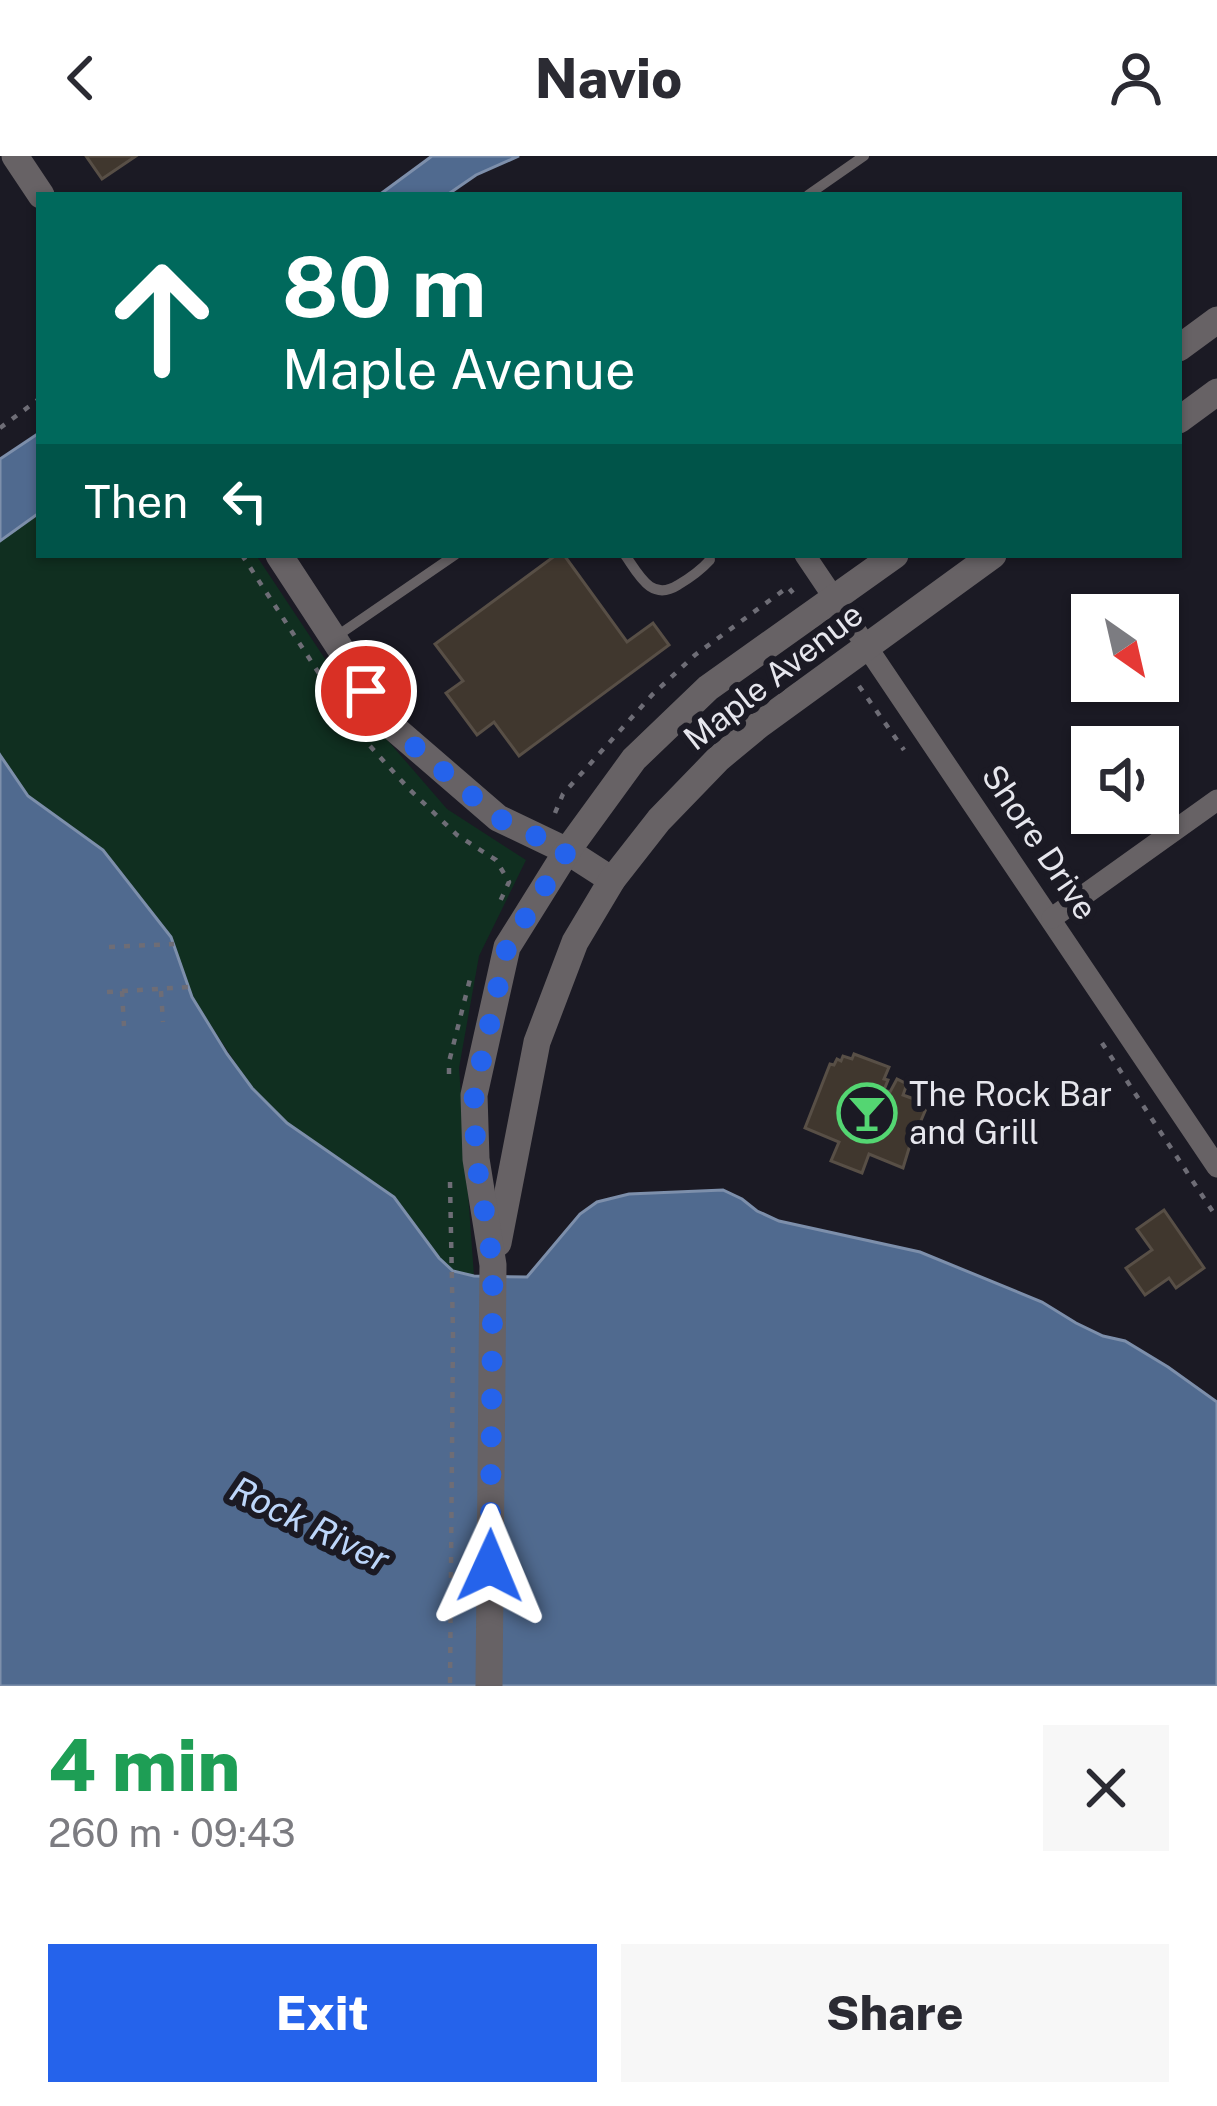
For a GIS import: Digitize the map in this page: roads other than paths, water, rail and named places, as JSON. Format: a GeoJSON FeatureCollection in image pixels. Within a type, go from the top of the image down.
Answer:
{"type":"FeatureCollection","features":[{"type":"Feature","properties":{"kind":"street"},"geometry":{"type":"LineString","coordinates":[[15,156],[39,192]]}},
{"type":"Feature","properties":{"kind":"street"},"geometry":{"type":"LineString","coordinates":[[1182,346],[1217,320]]}},
{"type":"Feature","properties":{"kind":"street"},"geometry":{"type":"LineString","coordinates":[[1182,418],[1217,392]]}},
{"type":"Feature","properties":{"kind":"street"},"geometry":{"type":"LineString","coordinates":[[281,558],[380,717],[498,818],[612,880]]}},
{"type":"Feature","properties":{"kind":"street","name":"Shore Drive"},"geometry":{"type":"LineString","coordinates":[[808,558],[1217,1166]]}},
{"type":"Feature","properties":{"kind":"street","name":"Maple Avenue"},"geometry":{"type":"LineString","coordinates":[[493,1265],[476,1159],[474,1094],[507,947],[555,846],[634,759],[708,688],[891,558]]}},
{"type":"Feature","properties":{"kind":"street","name":"Maple Avenue"},"geometry":{"type":"LineString","coordinates":[[493,1265],[537,1042],[575,942],[612,880],[659,820],[718,759],[989,558]]}},
{"type":"Feature","properties":{"kind":"street"},"geometry":{"type":"LineString","coordinates":[[1052,918],[1217,800]]}},
{"type":"Feature","properties":{"kind":"street"},"geometry":{"type":"LineString","coordinates":[[490,1686],[493,1265]]}},
{"type":"Feature","properties":{"kind":"lane"},"geometry":{"type":"LineString","coordinates":[[812,192],[864,156]]}},
{"type":"Feature","properties":{"kind":"lane"},"geometry":{"type":"LineString","coordinates":[[333,638],[451,558]]}},
{"type":"Feature","properties":{"kind":"lane"},"geometry":{"type":"LineString","coordinates":[[627,558],[645,584],[666,592],[698,573],[710,558]]}},
{"type":"Feature","properties":{"kind":"water"},"geometry":{"type":"Polygon","coordinates":[[[432,156],[519,156],[451,192],[383,192],[432,156]]]}},
{"type":"Feature","properties":{"kind":"water"},"geometry":{"type":"Polygon","coordinates":[[[36,435],[36,515],[0,541],[0,459],[36,435]]]}},
{"type":"Feature","properties":{"kind":"water","name":"Rock River"},"geometry":{"type":"Polygon","coordinates":[[[0,755],[28,796],[103,850],[171,937],[192,997],[252,1088],[287,1123],[394,1197],[453,1271],[527,1277],[580,1214],[597,1202],[629,1194],[723,1190],[779,1221],[920,1252],[1042,1302],[1103,1336],[1125,1341],[1217,1402],[1217,1686],[0,1686],[0,755]]]}},
{"type":"Feature","properties":{"kind":"place","name":"The Rock Bar and Grill"},"geometry":{"type":"Point","coordinates":[867,1113]}}]}
